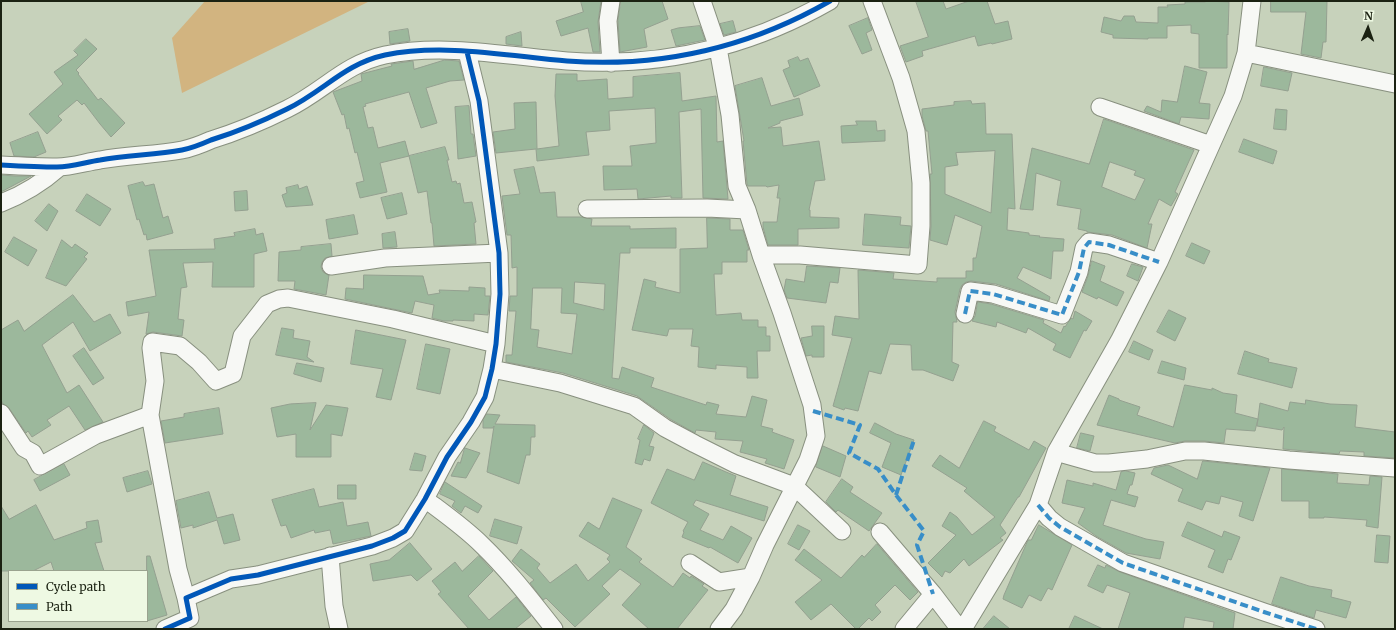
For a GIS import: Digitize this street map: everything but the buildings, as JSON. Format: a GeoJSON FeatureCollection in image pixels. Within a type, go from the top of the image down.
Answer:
{"type":"FeatureCollection","features":[{"type":"Feature","properties":{"kind":"street"},"geometry":{"type":"LineString","coordinates":[[611,1],[608,22],[611,63]]}},
{"type":"Feature","properties":{"kind":"street"},"geometry":{"type":"LineString","coordinates":[[702,1],[718,48],[730,115],[737,186],[747,210],[812,405],[816,436],[808,460],[765,545],[751,578],[734,609],[719,629]]}},
{"type":"Feature","properties":{"kind":"street"},"geometry":{"type":"LineString","coordinates":[[1,165],[60,167],[100,160],[183,150],[235,132],[288,109],[310,97],[344,71],[363,61],[400,53],[448,50],[568,61],[611,63],[658,59],[718,48],[763,33],[810,13],[830,1]]}},
{"type":"Feature","properties":{"kind":"street"},"geometry":{"type":"LineString","coordinates":[[761,255],[800,255],[918,265],[921,226],[921,183],[916,131],[901,78],[872,1]]}},
{"type":"Feature","properties":{"kind":"street"},"geometry":{"type":"LineString","coordinates":[[963,629],[1038,505],[1056,452],[1120,341],[1159,262],[1233,96],[1246,53],[1252,1]]}},
{"type":"Feature","properties":{"kind":"street"},"geometry":{"type":"LineString","coordinates":[[186,598],[231,579],[258,575],[372,546],[393,538],[405,531],[425,499],[447,457],[471,422],[485,397],[496,344],[500,294],[499,254],[479,100],[467,52]]}},
{"type":"Feature","properties":{"kind":"street"},"geometry":{"type":"LineString","coordinates":[[1246,53],[1395,84]]}},
{"type":"Feature","properties":{"kind":"street"},"geometry":{"type":"LineString","coordinates":[[1100,107],[1211,145]]}},
{"type":"Feature","properties":{"kind":"street"},"geometry":{"type":"LineString","coordinates":[[1,203],[46,179],[60,167]]}},
{"type":"Feature","properties":{"kind":"street"},"geometry":{"type":"LineString","coordinates":[[587,210],[707,208],[747,210]]}},
{"type":"Feature","properties":{"kind":"street"},"geometry":{"type":"LineString","coordinates":[[964,314],[970,291],[976,291],[993,294],[1062,315],[1079,272],[1084,248],[1089,242],[1109,244],[1159,262]]}},
{"type":"Feature","properties":{"kind":"street"},"geometry":{"type":"LineString","coordinates":[[332,266],[385,258],[499,254]]}},
{"type":"Feature","properties":{"kind":"street"},"geometry":{"type":"LineString","coordinates":[[165,629],[191,624],[178,569],[150,415],[155,381],[151,348],[152,342],[180,346],[199,362],[216,381],[233,374],[242,336],[267,304],[279,299],[288,298],[393,319],[496,344]]}},
{"type":"Feature","properties":{"kind":"street"},"geometry":{"type":"LineString","coordinates":[[492,369],[560,383],[634,406],[665,428],[695,444],[735,464],[794,486],[842,531]]}},
{"type":"Feature","properties":{"kind":"street"},"geometry":{"type":"LineString","coordinates":[[1,413],[24,448],[33,453],[40,466],[96,435],[150,415]]}},
{"type":"Feature","properties":{"kind":"street"},"geometry":{"type":"LineString","coordinates":[[1056,452],[1095,463],[1109,464],[1192,451],[1395,468]]}},
{"type":"Feature","properties":{"kind":"street"},"geometry":{"type":"LineString","coordinates":[[425,499],[462,527],[482,545],[516,581],[554,629]]}},
{"type":"Feature","properties":{"kind":"street"},"geometry":{"type":"LineString","coordinates":[[1038,505],[1049,518],[1060,527],[1123,563],[1316,629]]}},
{"type":"Feature","properties":{"kind":"street"},"geometry":{"type":"LineString","coordinates":[[880,532],[933,594],[958,629]]}},
{"type":"Feature","properties":{"kind":"street"},"geometry":{"type":"LineString","coordinates":[[330,556],[334,606],[339,629]]}},
{"type":"Feature","properties":{"kind":"street"},"geometry":{"type":"LineString","coordinates":[[690,563],[719,582],[751,578]]}},
{"type":"Feature","properties":{"kind":"street"},"geometry":{"type":"LineString","coordinates":[[904,629],[933,594]]}},
{"type":"Feature","properties":{"kind":"shaded area"},"geometry":{"type":"Polygon","coordinates":[[[205,1],[370,1],[182,93],[172,38],[205,1]]]}},
{"type":"Feature","properties":{"kind":"marked path"},"geometry":{"type":"LineString","coordinates":[[965,314],[970,291],[993,294],[1062,315],[1079,272],[1084,248],[1089,242],[1109,245],[1159,262]]}},
{"type":"Feature","properties":{"kind":"marked path"},"geometry":{"type":"LineString","coordinates":[[813,411],[860,425],[849,453],[878,469],[924,531],[917,545],[933,594]]}},
{"type":"Feature","properties":{"kind":"marked path"},"geometry":{"type":"LineString","coordinates":[[896,495],[914,440]]}},
{"type":"Feature","properties":{"kind":"marked path"},"geometry":{"type":"LineString","coordinates":[[1038,505],[1049,518],[1060,527],[1123,563],[1316,629]]}},
{"type":"Feature","properties":{"kind":"cycle path"},"geometry":{"type":"LineString","coordinates":[[1,165],[63,167],[110,158],[172,152],[189,148],[240,130],[278,113],[300,102],[346,71],[371,59],[385,55],[430,50],[453,50],[567,61],[637,61],[670,57],[703,51],[768,31],[830,1]]}},
{"type":"Feature","properties":{"kind":"cycle path"},"geometry":{"type":"LineString","coordinates":[[165,629],[190,618],[186,598],[231,579],[258,575],[372,546],[393,538],[405,531],[425,499],[447,457],[471,422],[485,397],[496,344],[500,294],[499,253],[479,101],[467,52]]}}]}
